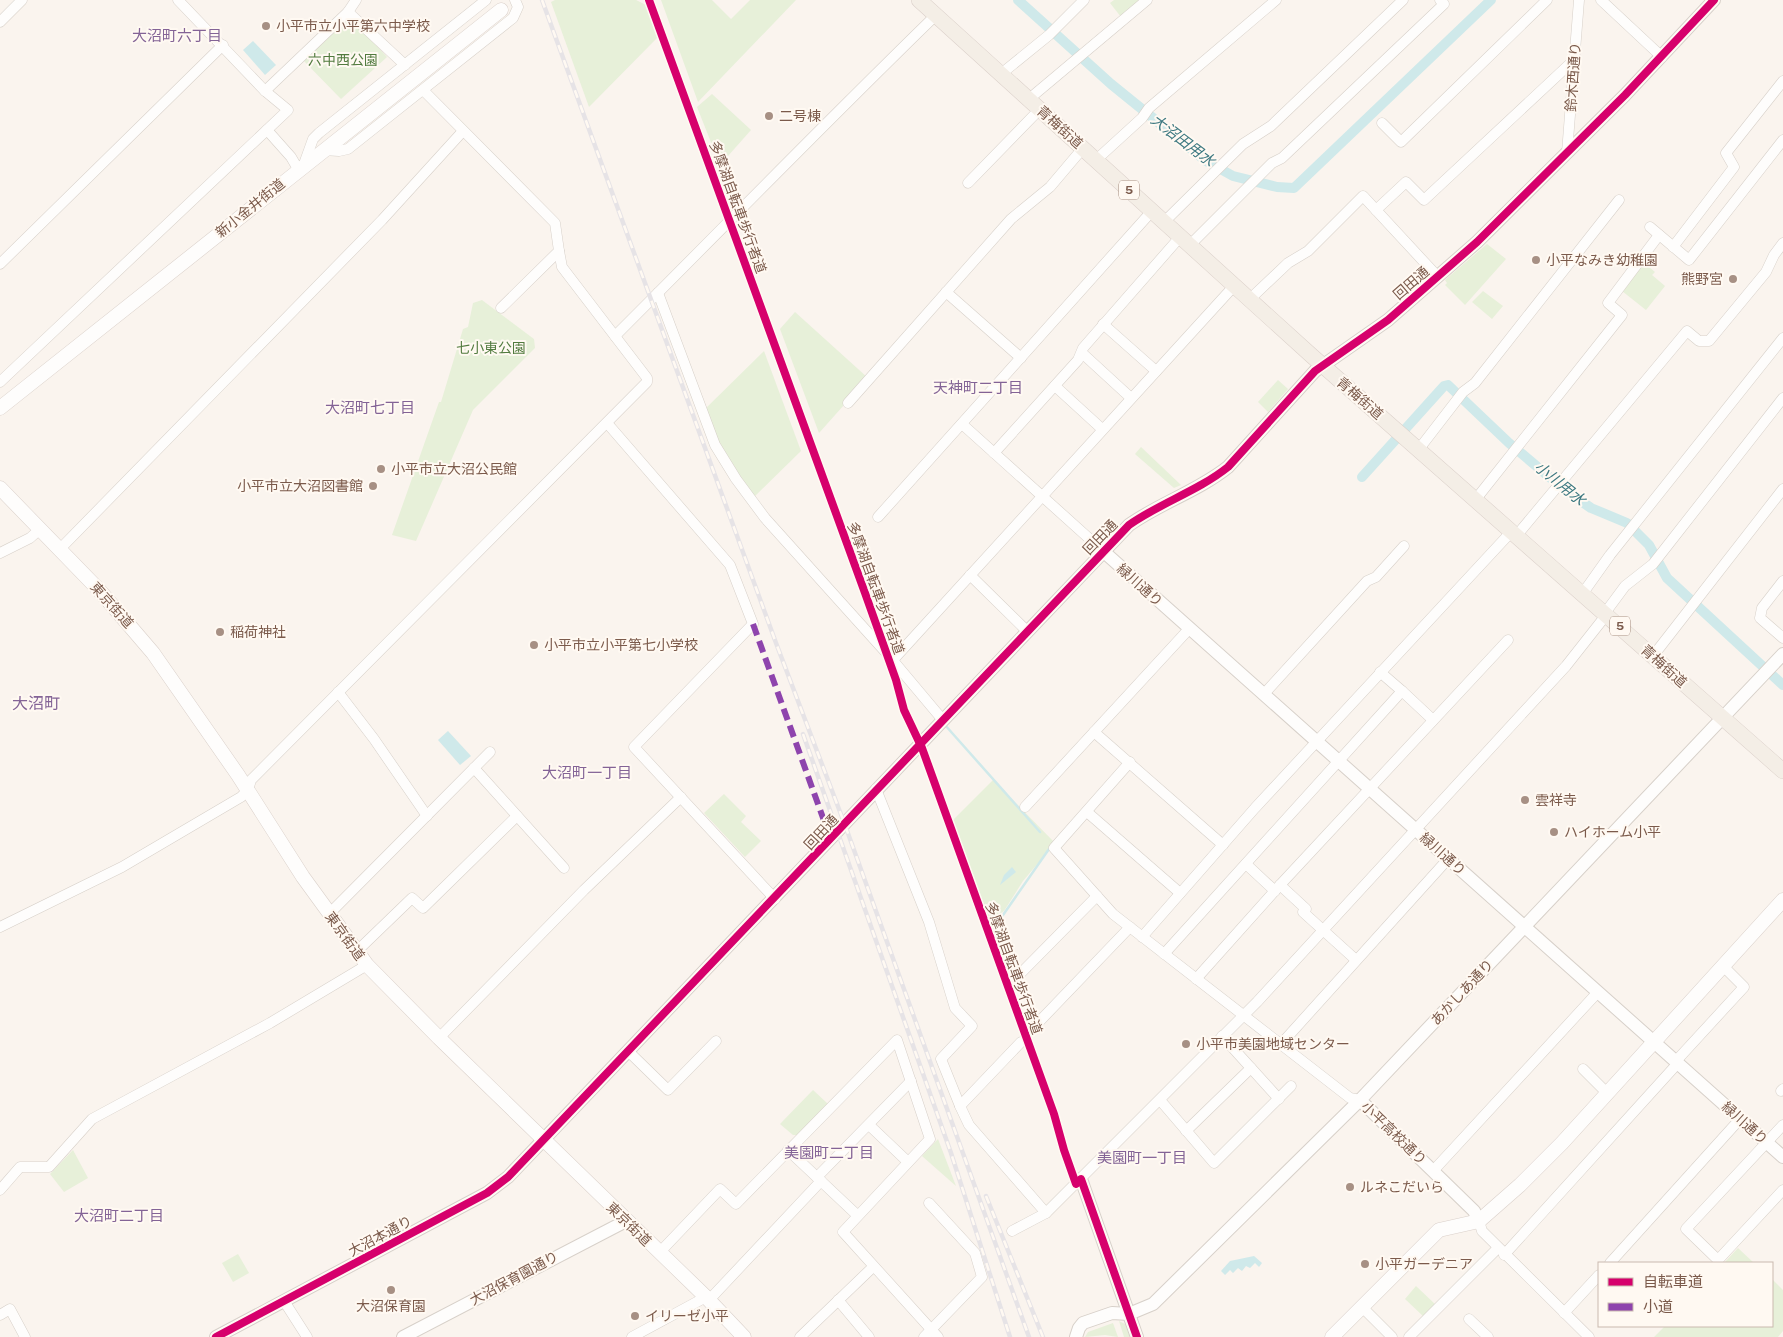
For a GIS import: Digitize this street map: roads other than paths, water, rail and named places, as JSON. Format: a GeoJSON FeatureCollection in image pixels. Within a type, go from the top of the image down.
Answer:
{"type":"FeatureCollection","features":[{"type":"Feature","properties":{"kind":"main road","name":"青梅街道"},"geometry":{"type":"LineString","coordinates":[[919,0],[1249,300],[1783,771]]}},
{"type":"Feature","properties":{"kind":"main road","name":"新小金井街道"},"geometry":{"type":"LineString","coordinates":[[0,408],[501,10]]}},
{"type":"Feature","properties":{"kind":"main road","name":"東京街道"},"geometry":{"type":"LineString","coordinates":[[0,488],[99,590],[147,645],[248,790],[303,877],[367,966],[438,1038],[707,1298],[744,1337]]}},
{"type":"Feature","properties":{"kind":"main road"},"geometry":{"type":"LineString","coordinates":[[1332,1337],[1439,1230],[1479,1221],[1520,1185],[1607,1093],[1783,900]]}},
{"type":"Feature","properties":{"kind":"street"},"geometry":{"type":"LineString","coordinates":[[0,22],[22,0]]}},
{"type":"Feature","properties":{"kind":"street"},"geometry":{"type":"LineString","coordinates":[[0,382],[288,110],[266,91],[178,0]]}},
{"type":"Feature","properties":{"kind":"street"},"geometry":{"type":"LineString","coordinates":[[266,91],[348,12],[356,0]]}},
{"type":"Feature","properties":{"kind":"street"},"geometry":{"type":"LineString","coordinates":[[267,130],[301,167],[308,149],[319,133],[486,0]]}},
{"type":"Feature","properties":{"kind":"street"},"geometry":{"type":"LineString","coordinates":[[323,150],[339,151],[348,149],[514,18],[518,9],[515,0]]}},
{"type":"Feature","properties":{"kind":"street"},"geometry":{"type":"LineString","coordinates":[[1001,74],[1053,30],[1084,0]]}},
{"type":"Feature","properties":{"kind":"street"},"geometry":{"type":"LineString","coordinates":[[968,183],[1034,104],[1080,56],[1147,0]]}},
{"type":"Feature","properties":{"kind":"street"},"geometry":{"type":"LineString","coordinates":[[1096,160],[1142,118],[1149,108],[1276,0]]}},
{"type":"Feature","properties":{"kind":"street"},"geometry":{"type":"LineString","coordinates":[[1164,222],[1243,144],[1271,126],[1403,0]]}},
{"type":"Feature","properties":{"kind":"street"},"geometry":{"type":"LineString","coordinates":[[994,453],[1055,386],[1082,353],[1082,348],[1103,324],[1185,241],[1248,187],[1272,163],[1282,158],[1444,4],[1440,0]]}},
{"type":"Feature","properties":{"kind":"street"},"geometry":{"type":"LineString","coordinates":[[1382,123],[1401,142],[1547,0]]}},
{"type":"Feature","properties":{"kind":"street","name":"鈴木西通り"},"geometry":{"type":"LineString","coordinates":[[1567,153],[1579,0]]}},
{"type":"Feature","properties":{"kind":"street"},"geometry":{"type":"LineString","coordinates":[[1601,0],[1662,57]]}},
{"type":"Feature","properties":{"kind":"street","name":"回田通"},"geometry":{"type":"LineString","coordinates":[[544,1141],[1103,551],[1137,520],[1212,480],[1228,467],[1322,365],[1388,320],[1477,242],[1662,57],[1714,0]]}},
{"type":"Feature","properties":{"kind":"street"},"geometry":{"type":"LineString","coordinates":[[348,12],[405,65]]}},
{"type":"Feature","properties":{"kind":"street"},"geometry":{"type":"LineString","coordinates":[[615,336],[692,262],[821,128],[936,15]]}},
{"type":"Feature","properties":{"kind":"street"},"geometry":{"type":"LineString","coordinates":[[0,264],[223,46]]}},
{"type":"Feature","properties":{"kind":"street"},"geometry":{"type":"LineString","coordinates":[[1376,210],[1406,182],[1424,200],[1574,60]]}},
{"type":"Feature","properties":{"kind":"street"},"geometry":{"type":"LineString","coordinates":[[1673,247],[1734,167],[1726,153],[1783,81]]}},
{"type":"Feature","properties":{"kind":"street"},"geometry":{"type":"LineString","coordinates":[[0,927],[122,867],[239,799],[248,790],[251,780],[608,423],[648,380],[562,267],[555,224],[423,90]]}},
{"type":"Feature","properties":{"kind":"street"},"geometry":{"type":"LineString","coordinates":[[59,550],[382,220],[463,131]]}},
{"type":"Feature","properties":{"kind":"street"},"geometry":{"type":"LineString","coordinates":[[1650,227],[1689,260],[1783,140]]}},
{"type":"Feature","properties":{"kind":"street"},"geometry":{"type":"LineString","coordinates":[[848,403],[1011,219],[1050,187],[1084,148]]}},
{"type":"Feature","properties":{"kind":"street"},"geometry":{"type":"LineString","coordinates":[[1249,300],[1288,263],[1308,251],[1363,196],[1438,277]]}},
{"type":"Feature","properties":{"kind":"street"},"geometry":{"type":"LineString","coordinates":[[1419,449],[1460,396],[1475,383],[1619,200]]}},
{"type":"Feature","properties":{"kind":"street"},"geometry":{"type":"LineString","coordinates":[[878,517],[1152,211]]}},
{"type":"Feature","properties":{"kind":"street"},"geometry":{"type":"LineString","coordinates":[[1476,500],[1622,315],[1608,303],[1660,235]]}},
{"type":"Feature","properties":{"kind":"street"},"geometry":{"type":"LineString","coordinates":[[1142,937],[1380,672],[1559,485],[1687,331],[1699,341],[1708,341],[1766,272],[1783,242]]}},
{"type":"Feature","properties":{"kind":"street"},"geometry":{"type":"LineString","coordinates":[[501,308],[559,251]]}},
{"type":"Feature","properties":{"kind":"street"},"geometry":{"type":"LineString","coordinates":[[893,660],[1234,286]]}},
{"type":"Feature","properties":{"kind":"street"},"geometry":{"type":"LineString","coordinates":[[946,292],[1021,358]]}},
{"type":"Feature","properties":{"kind":"street"},"geometry":{"type":"LineString","coordinates":[[658,293],[715,445],[736,478],[765,518],[893,660],[942,719]]}},
{"type":"Feature","properties":{"kind":"street"},"geometry":{"type":"LineString","coordinates":[[1103,324],[1156,371]]}},
{"type":"Feature","properties":{"kind":"street"},"geometry":{"type":"LineString","coordinates":[[1583,593],[1598,571],[1783,338]]}},
{"type":"Feature","properties":{"kind":"street"},"geometry":{"type":"LineString","coordinates":[[1082,353],[1131,398]]}},
{"type":"Feature","properties":{"kind":"street"},"geometry":{"type":"LineString","coordinates":[[1055,386],[1102,429]]}},
{"type":"Feature","properties":{"kind":"street"},"geometry":{"type":"LineString","coordinates":[[1012,1231],[1046,1213],[1160,1100],[1323,930],[1566,666],[1625,586],[1656,561],[1783,398]]}},
{"type":"Feature","properties":{"kind":"street"},"geometry":{"type":"LineString","coordinates":[[608,423],[730,564],[753,624],[634,747],[775,899]]}},
{"type":"Feature","properties":{"kind":"street"},"geometry":{"type":"LineString","coordinates":[[962,424],[1103,551]]}},
{"type":"Feature","properties":{"kind":"street"},"geometry":{"type":"LineString","coordinates":[[1653,656],[1783,489]]}},
{"type":"Feature","properties":{"kind":"street"},"geometry":{"type":"LineString","coordinates":[[0,553],[30,538],[39,530]]}},
{"type":"Feature","properties":{"kind":"street"},"geometry":{"type":"LineString","coordinates":[[1264,694],[1367,581],[1376,577],[1404,546]]}},
{"type":"Feature","properties":{"kind":"street","name":"緑川通り"},"geometry":{"type":"LineString","coordinates":[[1103,551],[1783,1157]]}},
{"type":"Feature","properties":{"kind":"street"},"geometry":{"type":"LineString","coordinates":[[970,575],[1027,631]]}},
{"type":"Feature","properties":{"kind":"street"},"geometry":{"type":"LineString","coordinates":[[1783,581],[1762,608],[1760,618],[1783,638]]}},
{"type":"Feature","properties":{"kind":"street"},"geometry":{"type":"LineString","coordinates":[[1024,807],[1189,629]]}},
{"type":"Feature","properties":{"kind":"street"},"geometry":{"type":"LineString","coordinates":[[1196,979],[1369,788],[1508,640]]}},
{"type":"Feature","properties":{"kind":"street","name":"あかしあ通り"},"geometry":{"type":"LineString","coordinates":[[1076,1337],[1078,1328],[1083,1323],[1112,1313],[1129,1314],[1153,1304],[1360,1100],[1783,654]]}},
{"type":"Feature","properties":{"kind":"street"},"geometry":{"type":"LineString","coordinates":[[1380,672],[1433,720]]}},
{"type":"Feature","properties":{"kind":"street"},"geometry":{"type":"LineString","coordinates":[[338,692],[374,738],[427,816]]}},
{"type":"Feature","properties":{"kind":"street"},"geometry":{"type":"LineString","coordinates":[[1164,954],[1402,692]]}},
{"type":"Feature","properties":{"kind":"street"},"geometry":{"type":"LineString","coordinates":[[1094,732],[1223,845]]}},
{"type":"Feature","properties":{"kind":"street"},"geometry":{"type":"LineString","coordinates":[[329,914],[490,752]]}},
{"type":"Feature","properties":{"kind":"street"},"geometry":{"type":"LineString","coordinates":[[1130,762],[1087,812],[1180,893]]}},
{"type":"Feature","properties":{"kind":"street"},"geometry":{"type":"LineString","coordinates":[[474,768],[564,868]]}},
{"type":"Feature","properties":{"kind":"street"},"geometry":{"type":"LineString","coordinates":[[876,790],[929,922],[955,1008],[972,1026],[941,1059],[968,1125],[1046,1213]]}},
{"type":"Feature","properties":{"kind":"street"},"geometry":{"type":"LineString","coordinates":[[438,1038],[584,890],[681,797]]}},
{"type":"Feature","properties":{"kind":"street","name":"小平高校通り"},"geometry":{"type":"LineString","coordinates":[[1087,812],[1054,848],[1113,914],[1282,1043],[1350,1098],[1360,1100],[1474,1211],[1482,1231],[1586,1336]]}},
{"type":"Feature","properties":{"kind":"street"},"geometry":{"type":"LineString","coordinates":[[356,952],[412,898],[423,908],[517,816]]}},
{"type":"Feature","properties":{"kind":"street"},"geometry":{"type":"LineString","coordinates":[[1282,1043],[1448,859]]}},
{"type":"Feature","properties":{"kind":"street"},"geometry":{"type":"LineString","coordinates":[[1246,864],[1306,909],[1303,912],[1356,960]]}},
{"type":"Feature","properties":{"kind":"street"},"geometry":{"type":"LineString","coordinates":[[1018,977],[1097,896]]}},
{"type":"Feature","properties":{"kind":"street"},"geometry":{"type":"LineString","coordinates":[[1034,1027],[1130,928]]}},
{"type":"Feature","properties":{"kind":"street"},"geometry":{"type":"LineString","coordinates":[[0,1190],[20,1168],[49,1166],[92,1120],[270,1023],[367,966]]}},
{"type":"Feature","properties":{"kind":"street"},"geometry":{"type":"LineString","coordinates":[[1409,1337],[1501,1251],[1744,987],[1723,966]]}},
{"type":"Feature","properties":{"kind":"street"},"geometry":{"type":"LineString","coordinates":[[1433,1172],[1598,992]]}},
{"type":"Feature","properties":{"kind":"street"},"geometry":{"type":"LineString","coordinates":[[1222,1036],[1279,1098]]}},
{"type":"Feature","properties":{"kind":"street"},"geometry":{"type":"LineString","coordinates":[[659,1253],[720,1189],[736,1204],[897,1040],[930,1139],[843,1232],[935,1333]]}},
{"type":"Feature","properties":{"kind":"street"},"geometry":{"type":"LineString","coordinates":[[628,1052],[668,1090],[716,1041]]}},
{"type":"Feature","properties":{"kind":"street"},"geometry":{"type":"LineString","coordinates":[[960,1106],[1021,1042]]}},
{"type":"Feature","properties":{"kind":"street"},"geometry":{"type":"LineString","coordinates":[[1186,1131],[1251,1068]]}},
{"type":"Feature","properties":{"kind":"street"},"geometry":{"type":"LineString","coordinates":[[1583,1069],[1607,1093]]}},
{"type":"Feature","properties":{"kind":"street"},"geometry":{"type":"LineString","coordinates":[[632,1337],[707,1298],[911,1081]]}},
{"type":"Feature","properties":{"kind":"street"},"geometry":{"type":"LineString","coordinates":[[1160,1100],[1214,1163],[1292,1086]]}},
{"type":"Feature","properties":{"kind":"street"},"geometry":{"type":"LineString","coordinates":[[1611,1262],[1740,1119]]}},
{"type":"Feature","properties":{"kind":"street"},"geometry":{"type":"LineString","coordinates":[[869,1125],[908,1162]]}},
{"type":"Feature","properties":{"kind":"street"},"geometry":{"type":"LineString","coordinates":[[1783,1125],[1686,1230],[1718,1260],[1783,1190]]}},
{"type":"Feature","properties":{"kind":"street","name":"大沼本通り"},"geometry":{"type":"LineString","coordinates":[[216,1337],[487,1192],[513,1172],[544,1141]]}},
{"type":"Feature","properties":{"kind":"street"},"geometry":{"type":"LineString","coordinates":[[788,1150],[857,1215]]}},
{"type":"Feature","properties":{"kind":"street"},"geometry":{"type":"LineString","coordinates":[[1081,1179],[1137,1337]]}},
{"type":"Feature","properties":{"kind":"street"},"geometry":{"type":"LineString","coordinates":[[924,1337],[935,1333],[982,1277],[975,1253],[930,1203]]}},
{"type":"Feature","properties":{"kind":"street","name":"大沼保育園通り"},"geometry":{"type":"LineString","coordinates":[[403,1337],[626,1221]]}},
{"type":"Feature","properties":{"kind":"street"},"geometry":{"type":"LineString","coordinates":[[800,1337],[873,1267]]}},
{"type":"Feature","properties":{"kind":"street"},"geometry":{"type":"LineString","coordinates":[[1564,1313],[1598,1276]]}},
{"type":"Feature","properties":{"kind":"street"},"geometry":{"type":"LineString","coordinates":[[838,1300],[870,1337]]}},
{"type":"Feature","properties":{"kind":"street"},"geometry":{"type":"LineString","coordinates":[[284,1301],[308,1337]]}},
{"type":"Feature","properties":{"kind":"street"},"geometry":{"type":"LineString","coordinates":[[1362,1307],[1392,1337]]}},
{"type":"Feature","properties":{"kind":"street"},"geometry":{"type":"LineString","coordinates":[[0,1315],[10,1309],[25,1337]]}},
{"type":"Feature","properties":{"kind":"street"},"geometry":{"type":"LineString","coordinates":[[1469,1319],[1488,1337]]}},
{"type":"Feature","properties":{"kind":"water"},"geometry":{"type":"Polygon","coordinates":[[[253,41],[276,65],[265,75],[243,50],[253,41]]]}},
{"type":"Feature","properties":{"kind":"water"},"geometry":{"type":"Polygon","coordinates":[[[448,731],[471,756],[460,765],[438,740],[448,731]]]}},
{"type":"Feature","properties":{"kind":"water"},"geometry":{"type":"Polygon","coordinates":[[[1012,867],[1016,872],[1000,885],[1004,875],[1012,867]]]}},
{"type":"Feature","properties":{"kind":"water"},"geometry":{"type":"Polygon","coordinates":[[[1254,1256],[1262,1263],[1259,1267],[1255,1263],[1250,1268],[1246,1266],[1242,1271],[1238,1268],[1233,1273],[1230,1270],[1225,1275],[1221,1271],[1230,1261],[1254,1256]]]}},
{"type":"Feature","properties":{"kind":"waterway","name":"大沼田用水"},"geometry":{"type":"LineString","coordinates":[[1018,0],[1111,84],[1206,161],[1233,176],[1277,187],[1294,188],[1491,0]]}},
{"type":"Feature","properties":{"kind":"waterway","name":"小川用水"},"geometry":{"type":"LineString","coordinates":[[1362,477],[1444,386],[1448,385],[1509,443],[1566,491],[1591,508],[1627,523],[1649,545],[1667,578],[1783,685]]}},
{"type":"Feature","properties":{"kind":"waterway"},"geometry":{"type":"LineString","coordinates":[[945,725],[1040,832]]}},
{"type":"Feature","properties":{"kind":"waterway"},"geometry":{"type":"LineString","coordinates":[[994,928],[1049,849]]}},
{"type":"Feature","properties":{"kind":"railway"},"geometry":{"type":"LineString","coordinates":[[542,0],[776,643],[845,825],[1029,1337]]}},
{"type":"Feature","properties":{"kind":"railway"},"geometry":{"type":"LineString","coordinates":[[803,734],[951,1153],[1010,1337]]}},
{"type":"Feature","properties":{"kind":"railway"},"geometry":{"type":"LineString","coordinates":[[986,1196],[1043,1337]]}},
{"type":"Feature","properties":{"kind":"place","name":"小平市立小平第六中学校"},"geometry":{"type":"Point","coordinates":[266,26]}},
{"type":"Feature","properties":{"kind":"place","name":"二号棟"},"geometry":{"type":"Point","coordinates":[769,116]}},
{"type":"Feature","properties":{"kind":"place","name":"小平なみき幼稚園"},"geometry":{"type":"Point","coordinates":[1536,260]}},
{"type":"Feature","properties":{"kind":"place","name":"熊野宮"},"geometry":{"type":"Point","coordinates":[1733,279]}},
{"type":"Feature","properties":{"kind":"place","name":"小平市立大沼公民館"},"geometry":{"type":"Point","coordinates":[381,469]}},
{"type":"Feature","properties":{"kind":"place","name":"小平市立大沼図書館"},"geometry":{"type":"Point","coordinates":[373,486]}},
{"type":"Feature","properties":{"kind":"place","name":"稲荷神社"},"geometry":{"type":"Point","coordinates":[220,632]}},
{"type":"Feature","properties":{"kind":"place","name":"小平市立小平第七小学校"},"geometry":{"type":"Point","coordinates":[534,645]}},
{"type":"Feature","properties":{"kind":"place","name":"雲祥寺"},"geometry":{"type":"Point","coordinates":[1525,800]}},
{"type":"Feature","properties":{"kind":"place","name":"ハイホーム小平"},"geometry":{"type":"Point","coordinates":[1554,832]}},
{"type":"Feature","properties":{"kind":"place","name":"小平市美園地域センター"},"geometry":{"type":"Point","coordinates":[1186,1044]}},
{"type":"Feature","properties":{"kind":"place","name":"ルネこだいら"},"geometry":{"type":"Point","coordinates":[1350,1187]}},
{"type":"Feature","properties":{"kind":"place","name":"小平ガーデニア"},"geometry":{"type":"Point","coordinates":[1365,1264]}},
{"type":"Feature","properties":{"kind":"place","name":"大沼保育園"},"geometry":{"type":"Point","coordinates":[391,1290]}},
{"type":"Feature","properties":{"kind":"place","name":"イリーゼ小平"},"geometry":{"type":"Point","coordinates":[635,1316]}},
{"type":"Feature","properties":{"kind":"district","name":"大沼町六丁目"},"geometry":{"type":"Point","coordinates":[177,35]}},
{"type":"Feature","properties":{"kind":"district","name":"天神町二丁目"},"geometry":{"type":"Point","coordinates":[978,387]}},
{"type":"Feature","properties":{"kind":"district","name":"大沼町七丁目"},"geometry":{"type":"Point","coordinates":[370,407]}},
{"type":"Feature","properties":{"kind":"district","name":"大沼町"},"geometry":{"type":"Point","coordinates":[36,703]}},
{"type":"Feature","properties":{"kind":"district","name":"大沼町一丁目"},"geometry":{"type":"Point","coordinates":[587,772]}},
{"type":"Feature","properties":{"kind":"district","name":"美園町二丁目"},"geometry":{"type":"Point","coordinates":[829,1152]}},
{"type":"Feature","properties":{"kind":"district","name":"美園町一丁目"},"geometry":{"type":"Point","coordinates":[1142,1157]}},
{"type":"Feature","properties":{"kind":"district","name":"大沼町二丁目"},"geometry":{"type":"Point","coordinates":[119,1215]}},
{"type":"Feature","properties":{"kind":"park label","name":"六中西公園"},"geometry":{"type":"Point","coordinates":[343,60]}},
{"type":"Feature","properties":{"kind":"park label","name":"七小東公園"},"geometry":{"type":"Point","coordinates":[491,348]}}]}
